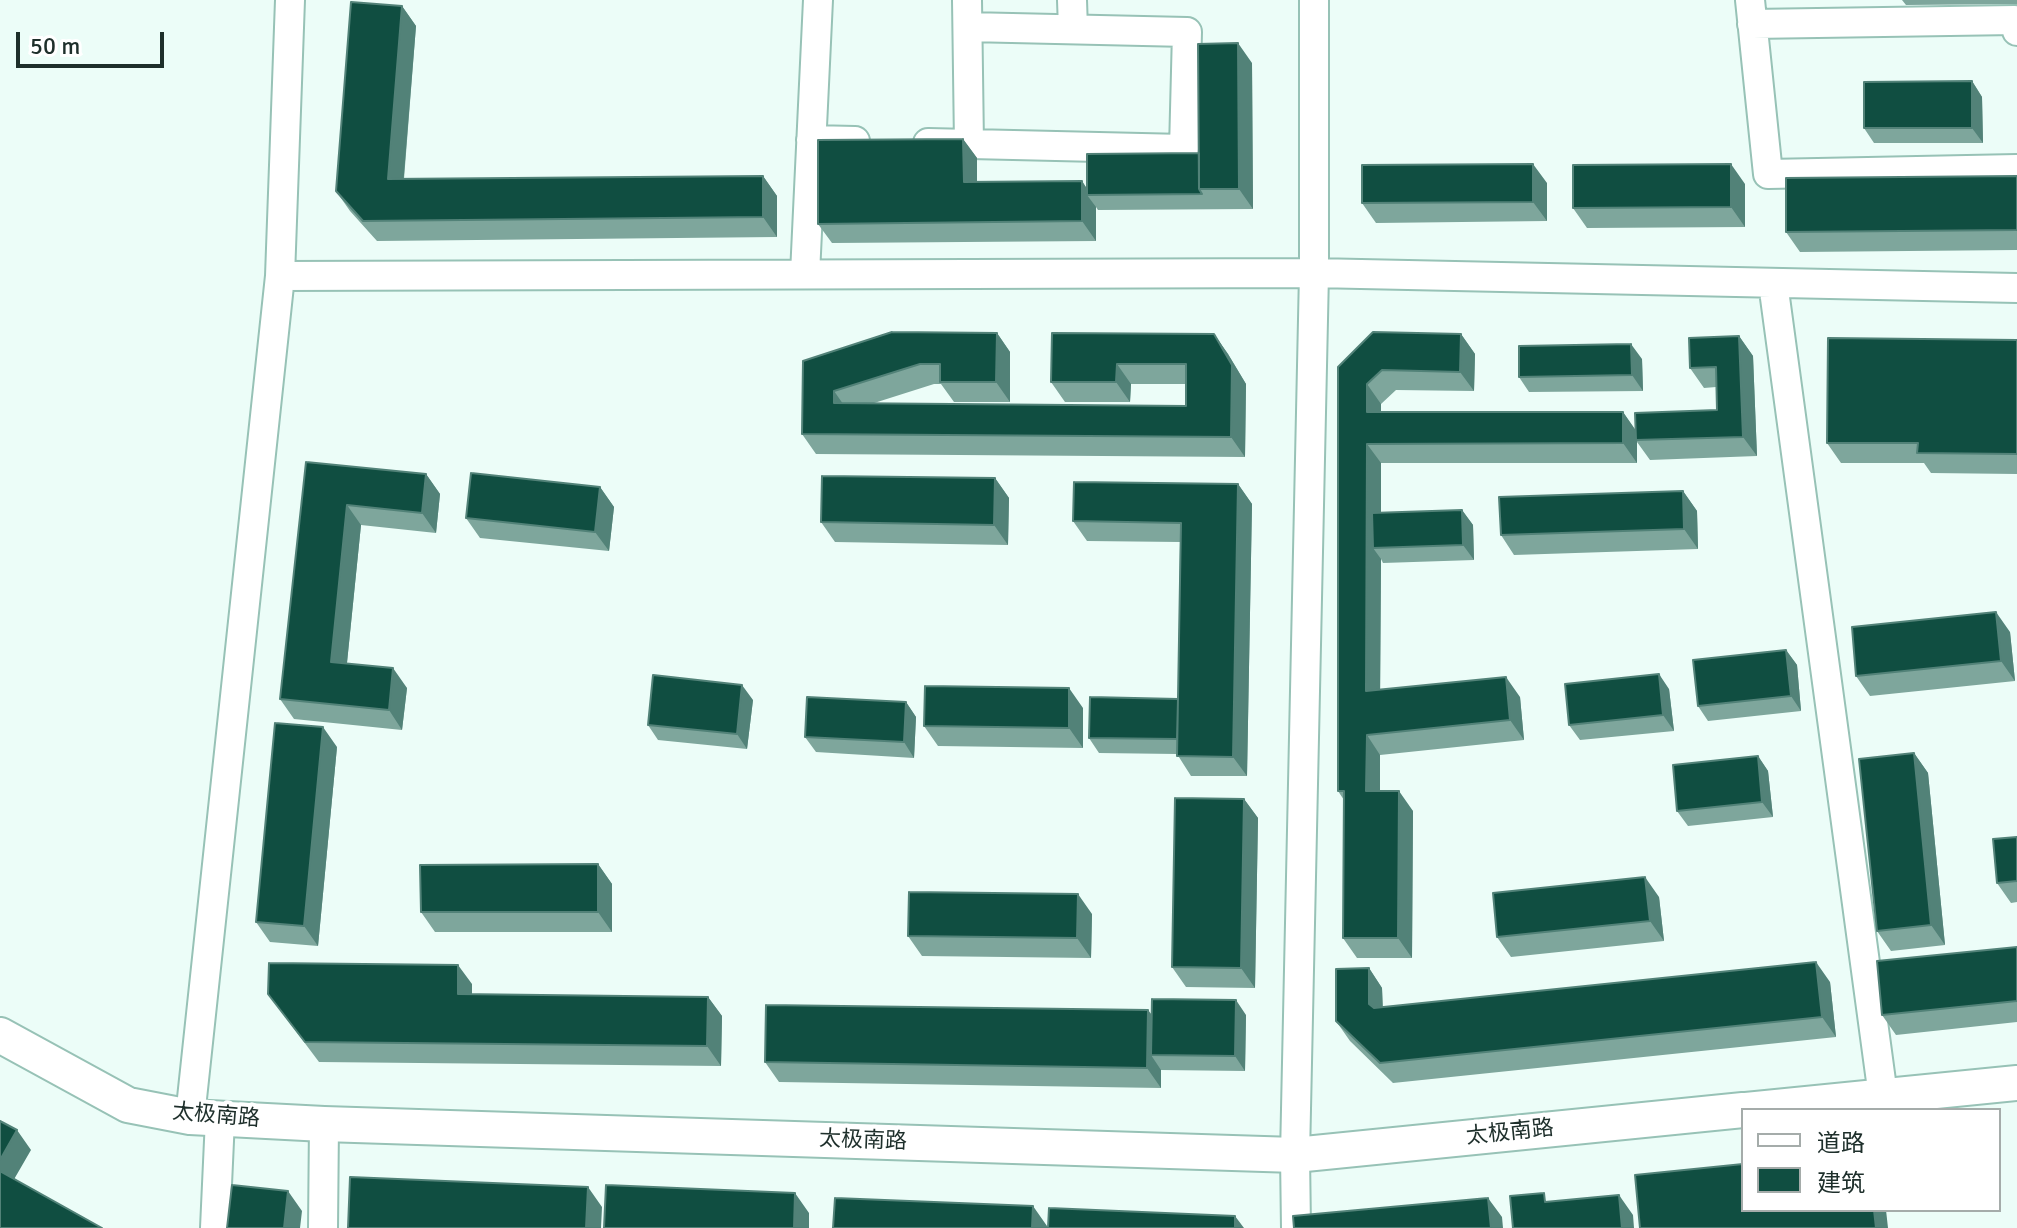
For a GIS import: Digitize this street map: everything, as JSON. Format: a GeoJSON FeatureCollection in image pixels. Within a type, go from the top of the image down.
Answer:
{"type":"FeatureCollection","features":[{"type":"Feature","properties":{"kind":"main road","name":"太极南路"},"geometry":{"type":"LineString","coordinates":[[0,1035],[128,1105],[205,1118],[324,1124],[1295,1155],[1741,1110]]}},
{"type":"Feature","properties":{"kind":"main road","name":"太极南路"},"geometry":{"type":"LineString","coordinates":[[1764,1108],[2017,1083]]}},
{"type":"Feature","properties":{"kind":"street"},"geometry":{"type":"LineString","coordinates":[[215,1228],[205,1118],[280,276],[290,0]]}},
{"type":"Feature","properties":{"kind":"street"},"geometry":{"type":"LineString","coordinates":[[805,274],[818,0]]}},
{"type":"Feature","properties":{"kind":"street"},"geometry":{"type":"LineString","coordinates":[[1072,0],[1073,29]]}},
{"type":"Feature","properties":{"kind":"street"},"geometry":{"type":"LineString","coordinates":[[1296,1228],[1314,273],[1314,0]]}},
{"type":"Feature","properties":{"kind":"street"},"geometry":{"type":"LineString","coordinates":[[2017,31],[2015,20],[1751,12],[1768,174],[2017,169]]}},
{"type":"Feature","properties":{"kind":"street"},"geometry":{"type":"LineString","coordinates":[[906,142],[969,144],[1184,149],[1187,32],[1073,29],[968,13],[969,144]]}},
{"type":"Feature","properties":{"kind":"street"},"geometry":{"type":"LineString","coordinates":[[811,140],[874,142]]}},
{"type":"Feature","properties":{"kind":"street"},"geometry":{"type":"LineString","coordinates":[[280,276],[1314,273],[2017,288]]}},
{"type":"Feature","properties":{"kind":"street"},"geometry":{"type":"LineString","coordinates":[[1773,283],[1883,1096]]}},
{"type":"Feature","properties":{"kind":"street"},"geometry":{"type":"LineString","coordinates":[[323,1228],[324,1124]]}},
{"type":"Feature","properties":{"kind":"building"},"geometry":{"type":"Polygon","coordinates":[[[351,2],[402,6],[388,179],[763,176],[763,217],[363,221],[336,191],[351,2]]]}},
{"type":"Feature","properties":{"kind":"building"},"geometry":{"type":"Polygon","coordinates":[[[1238,43],[1239,189],[1199,189],[1198,44],[1238,43]]]}},
{"type":"Feature","properties":{"kind":"building"},"geometry":{"type":"Polygon","coordinates":[[[1972,81],[1972,128],[1864,128],[1864,82],[1972,81]]]}},
{"type":"Feature","properties":{"kind":"building"},"geometry":{"type":"Polygon","coordinates":[[[963,139],[964,182],[1082,181],[1082,221],[818,224],[818,140],[963,139]]]}},
{"type":"Feature","properties":{"kind":"building"},"geometry":{"type":"Polygon","coordinates":[[[1199,153],[1199,189],[1202,194],[1087,195],[1087,154],[1199,153]]]}},
{"type":"Feature","properties":{"kind":"building"},"geometry":{"type":"Polygon","coordinates":[[[1533,164],[1533,202],[1362,203],[1362,165],[1533,164]]]}},
{"type":"Feature","properties":{"kind":"building"},"geometry":{"type":"Polygon","coordinates":[[[1731,164],[1731,207],[1573,208],[1573,165],[1731,164]]]}},
{"type":"Feature","properties":{"kind":"building"},"geometry":{"type":"Polygon","coordinates":[[[2017,176],[2017,230],[1786,232],[1786,178],[2017,176]]]}},
{"type":"Feature","properties":{"kind":"building"},"geometry":{"type":"Polygon","coordinates":[[[892,332],[997,333],[996,382],[940,382],[940,364],[920,364],[834,391],[834,403],[1186,406],[1186,364],[1117,364],[1116,382],[1051,382],[1052,333],[1214,334],[1232,365],[1231,437],[802,434],[803,361],[892,332]]]}},
{"type":"Feature","properties":{"kind":"building"},"geometry":{"type":"Polygon","coordinates":[[[1373,332],[1461,334],[1460,372],[1382,370],[1367,384],[1367,412],[1623,412],[1623,443],[1367,444],[1366,691],[1506,677],[1510,720],[1367,735],[1366,791],[1399,791],[1398,938],[1343,938],[1344,791],[1338,791],[1338,367],[1373,332]]]}},
{"type":"Feature","properties":{"kind":"building"},"geometry":{"type":"Polygon","coordinates":[[[1739,336],[1743,437],[1636,440],[1635,413],[1717,410],[1716,367],[1690,368],[1689,338],[1739,336]]]}},
{"type":"Feature","properties":{"kind":"building"},"geometry":{"type":"Polygon","coordinates":[[[1828,338],[2017,340],[2017,454],[1917,453],[1918,443],[1827,443],[1828,338]]]}},
{"type":"Feature","properties":{"kind":"building"},"geometry":{"type":"Polygon","coordinates":[[[1631,344],[1632,375],[1519,377],[1519,346],[1631,344]]]}},
{"type":"Feature","properties":{"kind":"building"},"geometry":{"type":"Polygon","coordinates":[[[306,462],[426,474],[422,513],[347,505],[331,662],[393,668],[389,710],[280,699],[306,462]]]}},
{"type":"Feature","properties":{"kind":"building"},"geometry":{"type":"Polygon","coordinates":[[[471,473],[600,487],[595,532],[466,518],[471,473]]]}},
{"type":"Feature","properties":{"kind":"building"},"geometry":{"type":"Polygon","coordinates":[[[822,476],[995,478],[994,525],[821,522],[822,476]]]}},
{"type":"Feature","properties":{"kind":"building"},"geometry":{"type":"Polygon","coordinates":[[[1074,482],[1238,484],[1233,757],[1177,756],[1181,523],[1073,521],[1074,482]]]}},
{"type":"Feature","properties":{"kind":"building"},"geometry":{"type":"Polygon","coordinates":[[[1683,491],[1684,529],[1501,535],[1499,497],[1683,491]]]}},
{"type":"Feature","properties":{"kind":"building"},"geometry":{"type":"Polygon","coordinates":[[[1462,510],[1463,545],[1373,548],[1372,513],[1462,510]]]}},
{"type":"Feature","properties":{"kind":"building"},"geometry":{"type":"Polygon","coordinates":[[[1996,612],[2001,661],[1856,676],[1852,627],[1996,612]]]}},
{"type":"Feature","properties":{"kind":"building"},"geometry":{"type":"Polygon","coordinates":[[[1786,650],[1791,696],[1698,706],[1693,660],[1786,650]]]}},
{"type":"Feature","properties":{"kind":"building"},"geometry":{"type":"Polygon","coordinates":[[[1659,674],[1663,715],[1569,725],[1565,684],[1659,674]]]}},
{"type":"Feature","properties":{"kind":"building"},"geometry":{"type":"Polygon","coordinates":[[[653,675],[742,685],[737,734],[648,725],[653,675]]]}},
{"type":"Feature","properties":{"kind":"building"},"geometry":{"type":"Polygon","coordinates":[[[925,686],[1069,688],[1069,728],[924,726],[925,686]]]}},
{"type":"Feature","properties":{"kind":"building"},"geometry":{"type":"Polygon","coordinates":[[[807,697],[906,702],[904,742],[805,737],[807,697]]]}},
{"type":"Feature","properties":{"kind":"building"},"geometry":{"type":"Polygon","coordinates":[[[1090,697],[1178,699],[1177,739],[1089,738],[1090,697]]]}},
{"type":"Feature","properties":{"kind":"building"},"geometry":{"type":"Polygon","coordinates":[[[275,723],[323,727],[304,926],[256,922],[275,723]]]}},
{"type":"Feature","properties":{"kind":"building"},"geometry":{"type":"Polygon","coordinates":[[[1914,753],[1931,925],[1877,931],[1859,759],[1914,753]]]}},
{"type":"Feature","properties":{"kind":"building"},"geometry":{"type":"Polygon","coordinates":[[[1758,756],[1762,802],[1677,811],[1673,765],[1758,756]]]}},
{"type":"Feature","properties":{"kind":"building"},"geometry":{"type":"Polygon","coordinates":[[[1175,798],[1244,799],[1241,968],[1172,967],[1175,798]]]}},
{"type":"Feature","properties":{"kind":"building"},"geometry":{"type":"Polygon","coordinates":[[[2017,837],[2017,881],[1997,883],[1993,839],[2017,837]]]}},
{"type":"Feature","properties":{"kind":"building"},"geometry":{"type":"Polygon","coordinates":[[[598,864],[598,912],[421,912],[420,865],[598,864]]]}},
{"type":"Feature","properties":{"kind":"building"},"geometry":{"type":"Polygon","coordinates":[[[1645,877],[1650,921],[1497,937],[1493,893],[1645,877]]]}},
{"type":"Feature","properties":{"kind":"building"},"geometry":{"type":"Polygon","coordinates":[[[909,892],[1078,894],[1077,938],[908,936],[909,892]]]}},
{"type":"Feature","properties":{"kind":"building"},"geometry":{"type":"Polygon","coordinates":[[[2017,947],[2017,1001],[1882,1015],[1877,961],[2017,947]]]}},
{"type":"Feature","properties":{"kind":"building"},"geometry":{"type":"Polygon","coordinates":[[[1816,962],[1822,1017],[1380,1063],[1336,1021],[1336,969],[1369,968],[1369,1004],[1374,1008],[1816,962]]]}},
{"type":"Feature","properties":{"kind":"building"},"geometry":{"type":"Polygon","coordinates":[[[269,963],[458,965],[458,994],[708,997],[707,1046],[305,1042],[268,994],[269,963]]]}},
{"type":"Feature","properties":{"kind":"building"},"geometry":{"type":"Polygon","coordinates":[[[1152,999],[1236,1000],[1235,1056],[1151,1055],[1152,999]]]}},
{"type":"Feature","properties":{"kind":"building"},"geometry":{"type":"Polygon","coordinates":[[[766,1005],[1148,1010],[1147,1068],[765,1062],[766,1005]]]}},
{"type":"Feature","properties":{"kind":"building"},"geometry":{"type":"Polygon","coordinates":[[[0,1121],[17,1130],[0,1160],[0,1121]]]}},
{"type":"Feature","properties":{"kind":"building"},"geometry":{"type":"Polygon","coordinates":[[[1741,1164],[1741,1212],[1874,1212],[1876,1228],[1640,1228],[1635,1175],[1741,1164]]]}},
{"type":"Feature","properties":{"kind":"building"},"geometry":{"type":"Polygon","coordinates":[[[0,1171],[102,1228],[0,1228],[0,1171]]]}},
{"type":"Feature","properties":{"kind":"building"},"geometry":{"type":"Polygon","coordinates":[[[350,1177],[588,1187],[586,1228],[348,1228],[350,1177]]]}},
{"type":"Feature","properties":{"kind":"building"},"geometry":{"type":"Polygon","coordinates":[[[232,1185],[288,1191],[284,1228],[227,1228],[232,1185]]]}},
{"type":"Feature","properties":{"kind":"building"},"geometry":{"type":"Polygon","coordinates":[[[606,1185],[795,1193],[794,1228],[604,1228],[606,1185]]]}},
{"type":"Feature","properties":{"kind":"building"},"geometry":{"type":"Polygon","coordinates":[[[1544,1193],[1545,1202],[1619,1195],[1622,1228],[1513,1228],[1510,1196],[1544,1193]]]}},
{"type":"Feature","properties":{"kind":"building"},"geometry":{"type":"Polygon","coordinates":[[[835,1198],[1033,1206],[1032,1228],[833,1228],[835,1198]]]}},
{"type":"Feature","properties":{"kind":"building"},"geometry":{"type":"Polygon","coordinates":[[[1488,1198],[1491,1228],[1294,1228],[1293,1216],[1488,1198]]]}},
{"type":"Feature","properties":{"kind":"building"},"geometry":{"type":"Polygon","coordinates":[[[1049,1208],[1235,1216],[1235,1228],[1048,1228],[1049,1208]]]}}]}
